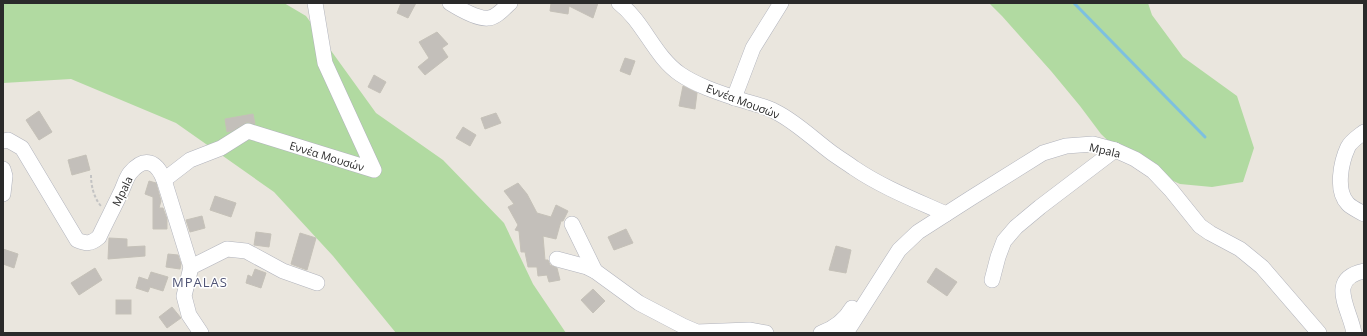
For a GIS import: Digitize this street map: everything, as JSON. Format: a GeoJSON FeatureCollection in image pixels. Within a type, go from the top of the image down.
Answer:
{"type":"FeatureCollection","features":[{"type":"Feature","properties":{"kind":"street","name":"Εννέα Μουσών"},"geometry":{"type":"LineString","coordinates":[[164,180],[190,160],[221,148],[248,131],[374,170],[325,63],[315,3]]}},
{"type":"Feature","properties":{"kind":"street"},"geometry":{"type":"LineString","coordinates":[[450,3],[479,18],[488,18],[496,15],[510,3]]}},
{"type":"Feature","properties":{"kind":"street","name":"Εννέα Μουσών"},"geometry":{"type":"LineString","coordinates":[[620,3],[647,34],[670,65],[695,82],[734,98],[775,112],[794,123],[856,170],[895,191],[946,214]]}},
{"type":"Feature","properties":{"kind":"street"},"geometry":{"type":"LineString","coordinates":[[734,98],[753,48],[781,3]]}},
{"type":"Feature","properties":{"kind":"street"},"geometry":{"type":"LineString","coordinates":[[1364,132],[1349,146],[1343,160],[1340,182],[1342,195],[1348,204],[1364,214]]}},
{"type":"Feature","properties":{"kind":"street","name":"Mpala"},"geometry":{"type":"LineString","coordinates":[[3,142],[8,140],[22,148],[77,240],[85,244],[93,242],[99,238],[130,173],[140,164],[147,162],[155,164],[161,172],[164,180],[191,267]]}},
{"type":"Feature","properties":{"kind":"street","name":"Mpala"},"geometry":{"type":"LineString","coordinates":[[846,333],[899,250],[918,232],[1043,153],[1066,146],[1093,144],[1115,150],[1135,159],[1153,171],[1171,190],[1200,226],[1240,249],[1262,267],[1320,333]]}},
{"type":"Feature","properties":{"kind":"street"},"geometry":{"type":"LineString","coordinates":[[992,280],[1004,241],[1016,227],[1115,150]]}},
{"type":"Feature","properties":{"kind":"street"},"geometry":{"type":"LineString","coordinates":[[3,169],[5,176],[3,194]]}},
{"type":"Feature","properties":{"kind":"street"},"geometry":{"type":"LineString","coordinates":[[572,224],[595,271]]}},
{"type":"Feature","properties":{"kind":"street"},"geometry":{"type":"LineString","coordinates":[[201,333],[189,315],[184,296],[191,267],[227,249],[246,251],[283,271],[317,283]]}},
{"type":"Feature","properties":{"kind":"street"},"geometry":{"type":"LineString","coordinates":[[821,333],[839,324],[848,315],[871,277],[880,266],[899,250]]}},
{"type":"Feature","properties":{"kind":"street"},"geometry":{"type":"LineString","coordinates":[[557,259],[595,271],[639,303],[697,332],[749,330],[766,333]]}},
{"type":"Feature","properties":{"kind":"street"},"geometry":{"type":"LineString","coordinates":[[1354,333],[1342,296],[1343,285],[1349,276],[1364,271]]}},
{"type":"Feature","properties":{"kind":"path"},"geometry":{"type":"LineString","coordinates":[[91,175],[91,184],[98,202],[110,216]]}},
{"type":"Feature","properties":{"kind":"green space"},"geometry":{"type":"Polygon","coordinates":[[[3,3],[284,3],[306,16],[376,113],[443,160],[504,223],[533,284],[566,333],[396,333],[333,256],[274,192],[176,123],[71,79],[3,83],[3,3]]]}},
{"type":"Feature","properties":{"kind":"green space"},"geometry":{"type":"Polygon","coordinates":[[[989,3],[1148,3],[1152,15],[1183,57],[1237,96],[1254,148],[1243,182],[1212,187],[1180,184],[1129,161],[1101,134],[1051,71],[989,3]]]}},
{"type":"Feature","properties":{"kind":"building"},"geometry":{"type":"Polygon","coordinates":[[[401,3],[416,3],[408,18],[397,13],[401,3]]]}},
{"type":"Feature","properties":{"kind":"building"},"geometry":{"type":"Polygon","coordinates":[[[551,3],[598,3],[593,18],[569,6],[568,14],[550,11],[551,3]]]}},
{"type":"Feature","properties":{"kind":"building"},"geometry":{"type":"Polygon","coordinates":[[[437,32],[448,44],[442,48],[448,57],[425,75],[418,67],[429,58],[419,42],[437,32]]]}},
{"type":"Feature","properties":{"kind":"building"},"geometry":{"type":"Polygon","coordinates":[[[625,58],[635,61],[630,75],[620,71],[625,58]]]}},
{"type":"Feature","properties":{"kind":"building"},"geometry":{"type":"Polygon","coordinates":[[[374,75],[386,82],[380,93],[368,87],[374,75]]]}},
{"type":"Feature","properties":{"kind":"building"},"geometry":{"type":"Polygon","coordinates":[[[683,86],[697,93],[695,109],[679,106],[683,86]]]}},
{"type":"Feature","properties":{"kind":"building"},"geometry":{"type":"Polygon","coordinates":[[[39,111],[52,132],[39,140],[26,120],[39,111]]]}},
{"type":"Feature","properties":{"kind":"building"},"geometry":{"type":"Polygon","coordinates":[[[496,113],[501,123],[485,129],[481,118],[496,113]]]}},
{"type":"Feature","properties":{"kind":"building"},"geometry":{"type":"Polygon","coordinates":[[[253,114],[255,124],[247,122],[232,131],[227,132],[225,119],[253,114]]]}},
{"type":"Feature","properties":{"kind":"building"},"geometry":{"type":"Polygon","coordinates":[[[463,127],[476,135],[470,146],[456,138],[463,127]]]}},
{"type":"Feature","properties":{"kind":"building"},"geometry":{"type":"Polygon","coordinates":[[[86,155],[90,170],[72,175],[68,160],[86,155]]]}},
{"type":"Feature","properties":{"kind":"building"},"geometry":{"type":"Polygon","coordinates":[[[149,181],[156,183],[161,201],[159,208],[163,208],[167,219],[167,229],[153,229],[153,197],[145,194],[149,181]]]}},
{"type":"Feature","properties":{"kind":"building"},"geometry":{"type":"Polygon","coordinates":[[[518,183],[527,194],[537,213],[551,217],[556,205],[568,211],[563,221],[561,221],[556,239],[543,236],[545,260],[548,260],[550,265],[557,268],[560,280],[549,282],[547,275],[538,276],[537,267],[528,267],[525,252],[521,252],[519,231],[515,230],[518,225],[508,207],[514,204],[504,191],[518,183]]]}},
{"type":"Feature","properties":{"kind":"building"},"geometry":{"type":"Polygon","coordinates":[[[215,196],[236,203],[231,217],[210,210],[215,196]]]}},
{"type":"Feature","properties":{"kind":"building"},"geometry":{"type":"Polygon","coordinates":[[[202,216],[205,228],[190,232],[186,220],[202,216]]]}},
{"type":"Feature","properties":{"kind":"building"},"geometry":{"type":"Polygon","coordinates":[[[626,229],[633,243],[614,250],[608,237],[626,229]]]}},
{"type":"Feature","properties":{"kind":"building"},"geometry":{"type":"Polygon","coordinates":[[[256,232],[271,234],[269,247],[254,245],[256,232]]]}},
{"type":"Feature","properties":{"kind":"building"},"geometry":{"type":"Polygon","coordinates":[[[300,233],[316,238],[307,270],[291,264],[300,233]]]}},
{"type":"Feature","properties":{"kind":"building"},"geometry":{"type":"Polygon","coordinates":[[[109,238],[127,239],[127,247],[145,246],[145,256],[108,259],[109,238]]]}},
{"type":"Feature","properties":{"kind":"building"},"geometry":{"type":"Polygon","coordinates":[[[836,246],[851,250],[846,273],[829,270],[836,246]]]}},
{"type":"Feature","properties":{"kind":"building"},"geometry":{"type":"Polygon","coordinates":[[[3,249],[18,254],[14,268],[3,264],[3,249]]]}},
{"type":"Feature","properties":{"kind":"building"},"geometry":{"type":"Polygon","coordinates":[[[168,254],[178,255],[181,264],[180,269],[166,267],[168,254]]]}},
{"type":"Feature","properties":{"kind":"building"},"geometry":{"type":"Polygon","coordinates":[[[95,268],[102,280],[79,295],[71,283],[95,268]]]}},
{"type":"Feature","properties":{"kind":"building"},"geometry":{"type":"Polygon","coordinates":[[[936,268],[957,282],[947,296],[927,282],[936,268]]]}},
{"type":"Feature","properties":{"kind":"building"},"geometry":{"type":"Polygon","coordinates":[[[255,269],[266,273],[261,288],[246,283],[248,275],[252,277],[255,269]]]}},
{"type":"Feature","properties":{"kind":"building"},"geometry":{"type":"Polygon","coordinates":[[[151,272],[168,277],[163,291],[150,287],[148,292],[136,288],[139,277],[148,280],[151,272]]]}},
{"type":"Feature","properties":{"kind":"building"},"geometry":{"type":"Polygon","coordinates":[[[593,289],[605,301],[593,313],[581,300],[593,289]]]}},
{"type":"Feature","properties":{"kind":"building"},"geometry":{"type":"Polygon","coordinates":[[[116,300],[131,300],[131,314],[116,314],[116,300]]]}},
{"type":"Feature","properties":{"kind":"building"},"geometry":{"type":"Polygon","coordinates":[[[172,307],[181,318],[167,328],[159,317],[172,307]]]}},
{"type":"Feature","properties":{"kind":"waterway"},"geometry":{"type":"LineString","coordinates":[[1074,3],[1205,137]]}},
{"type":"Feature","properties":{"kind":"district","name":"MPALAS"},"geometry":{"type":"Point","coordinates":[200,282]}}]}
